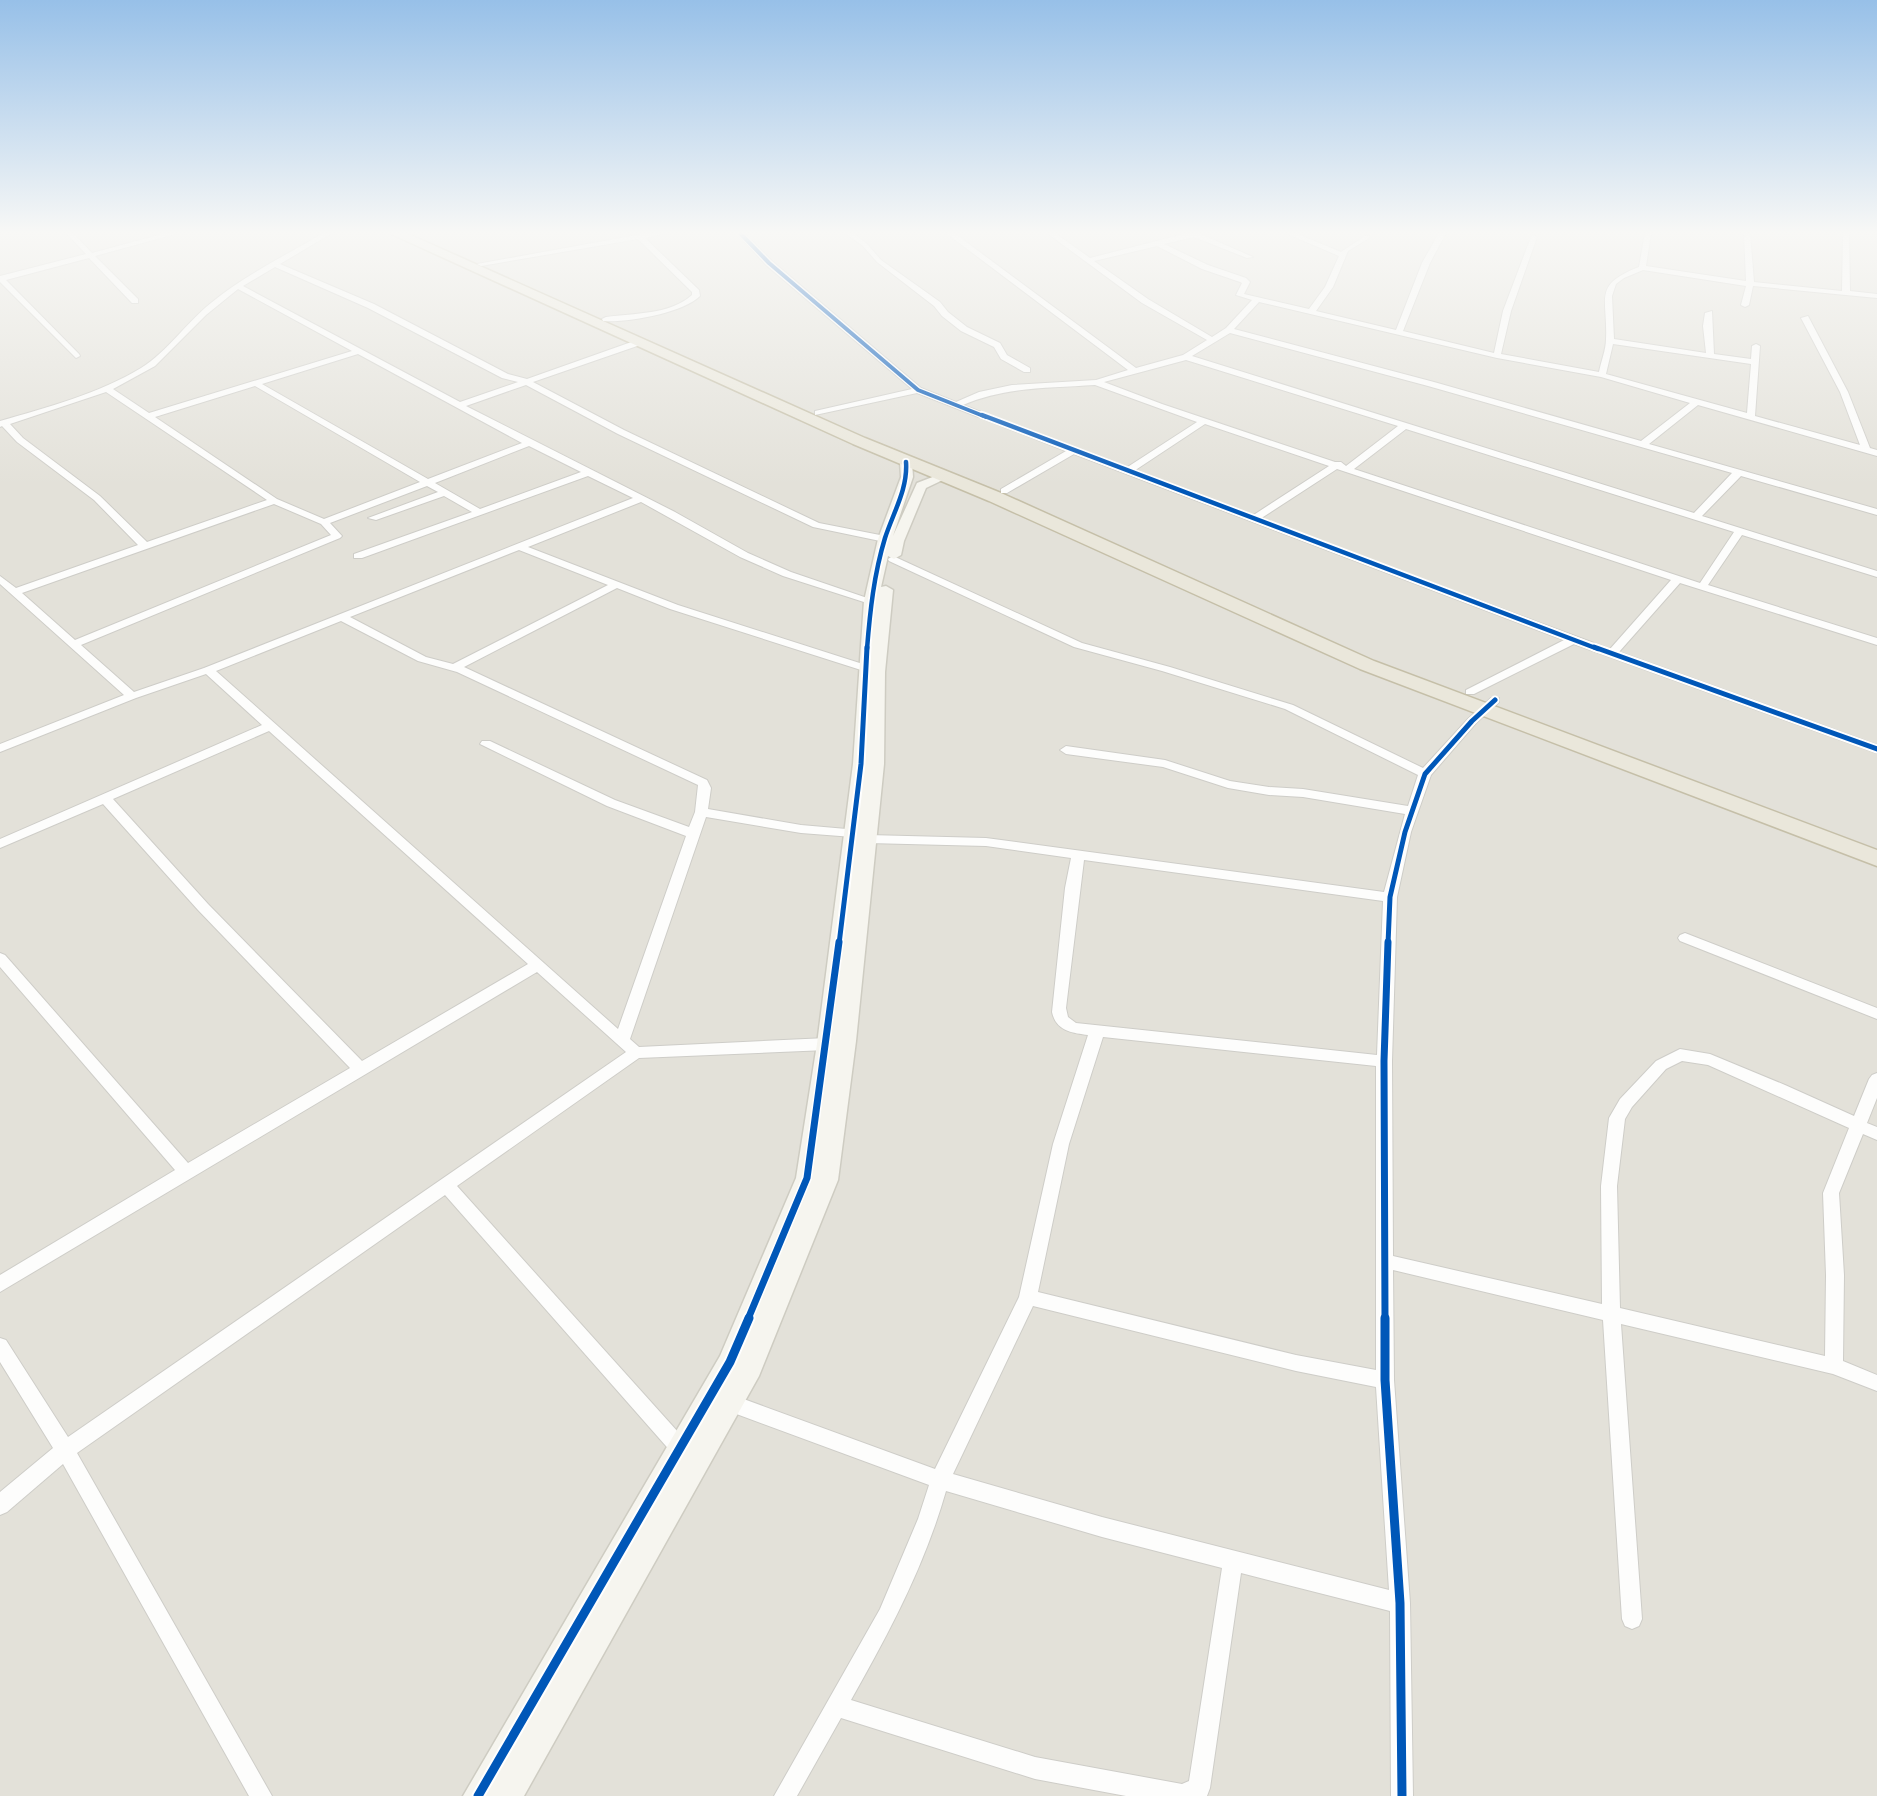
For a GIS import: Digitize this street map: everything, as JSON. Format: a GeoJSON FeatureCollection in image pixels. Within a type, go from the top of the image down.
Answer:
{"type":"FeatureCollection","features":[{"type":"Feature","properties":{"kind":"highway"},"geometry":{"type":"LineString","coordinates":[[583,317],[906,462],[1086,532],[1374,656],[1470,692],[1489,705],[1877,858]]}},
{"type":"Feature","properties":{"kind":"highway"},"geometry":{"type":"LineString","coordinates":[[601,317],[919,458],[1005,491],[1086,532],[1367,665],[1489,705],[1877,844]]}},
{"type":"Feature","properties":{"kind":"street"},"geometry":{"type":"LineString","coordinates":[[37,317],[76,356]]}},
{"type":"Feature","properties":{"kind":"street"},"geometry":{"type":"LineString","coordinates":[[144,545],[97,498],[20,440],[2,423],[108,389],[145,370],[182,335],[197,317]]}},
{"type":"Feature","properties":{"kind":"street"},"geometry":{"type":"LineString","coordinates":[[293,317],[529,443],[786,574],[871,601]]}},
{"type":"Feature","properties":{"kind":"street"},"geometry":{"type":"LineString","coordinates":[[392,317],[505,376],[526,382],[663,453],[816,525],[885,539]]}},
{"type":"Feature","properties":{"kind":"street"},"geometry":{"type":"LineString","coordinates":[[606,319],[620,317]]}},
{"type":"Feature","properties":{"kind":"street"},"geometry":{"type":"LineString","coordinates":[[832,317],[918,390],[1127,472],[1877,749]]}},
{"type":"Feature","properties":{"kind":"street"},"geometry":{"type":"LineString","coordinates":[[950,317],[957,324],[997,345],[1004,357],[1027,370]]}},
{"type":"Feature","properties":{"kind":"street"},"geometry":{"type":"LineString","coordinates":[[1061,317],[1133,370]]}},
{"type":"Feature","properties":{"kind":"street"},"geometry":{"type":"LineString","coordinates":[[1172,317],[1212,340]]}},
{"type":"Feature","properties":{"kind":"street"},"geometry":{"type":"LineString","coordinates":[[955,405],[982,394],[1012,388],[1096,382],[1186,357],[1229,330],[1241,317]]}},
{"type":"Feature","properties":{"kind":"street"},"geometry":{"type":"LineString","coordinates":[[1335,317],[1497,356],[1602,375],[1877,453]]}},
{"type":"Feature","properties":{"kind":"street"},"geometry":{"type":"LineString","coordinates":[[1399,333],[1405,317]]}},
{"type":"Feature","properties":{"kind":"street"},"geometry":{"type":"LineString","coordinates":[[1497,356],[1506,317]]}},
{"type":"Feature","properties":{"kind":"street"},"geometry":{"type":"LineString","coordinates":[[1602,375],[1610,341],[1609,317]]}},
{"type":"Feature","properties":{"kind":"street"},"geometry":{"type":"LineString","coordinates":[[1708,317],[1710,356]]}},
{"type":"Feature","properties":{"kind":"street"},"geometry":{"type":"LineString","coordinates":[[1805,318],[1844,393],[1866,449]]}},
{"type":"Feature","properties":{"kind":"street"},"geometry":{"type":"LineString","coordinates":[[1229,330],[1431,384],[1877,512]]}},
{"type":"Feature","properties":{"kind":"street"},"geometry":{"type":"LineString","coordinates":[[1610,341],[1753,362]]}},
{"type":"Feature","properties":{"kind":"street"},"geometry":{"type":"LineString","coordinates":[[461,405],[640,342]]}},
{"type":"Feature","properties":{"kind":"street"},"geometry":{"type":"LineString","coordinates":[[1750,416],[1756,346]]}},
{"type":"Feature","properties":{"kind":"street"},"geometry":{"type":"LineString","coordinates":[[148,416],[358,352]]}},
{"type":"Feature","properties":{"kind":"street"},"geometry":{"type":"LineString","coordinates":[[1186,357],[1877,574]]}},
{"type":"Feature","properties":{"kind":"street"},"geometry":{"type":"LineString","coordinates":[[1096,382],[1702,587],[1877,642]]}},
{"type":"Feature","properties":{"kind":"street"},"geometry":{"type":"LineString","coordinates":[[255,383],[429,481],[479,512]]}},
{"type":"Feature","properties":{"kind":"street"},"geometry":{"type":"LineString","coordinates":[[75,644],[337,536],[324,522],[274,501],[108,389]]}},
{"type":"Feature","properties":{"kind":"street"},"geometry":{"type":"LineString","coordinates":[[818,413],[918,390]]}},
{"type":"Feature","properties":{"kind":"street"},"geometry":{"type":"LineString","coordinates":[[1643,444],[1697,401]]}},
{"type":"Feature","properties":{"kind":"street"},"geometry":{"type":"LineString","coordinates":[[1127,472],[1205,420]]}},
{"type":"Feature","properties":{"kind":"street"},"geometry":{"type":"LineString","coordinates":[[1349,468],[1403,427]]}},
{"type":"Feature","properties":{"kind":"street"},"geometry":{"type":"LineString","coordinates":[[324,522],[529,443]]}},
{"type":"Feature","properties":{"kind":"street"},"geometry":{"type":"LineString","coordinates":[[1005,491],[1073,451]]}},
{"type":"Feature","properties":{"kind":"street"},"geometry":{"type":"LineString","coordinates":[[507,1796],[750,1368],[826,1180],[860,836],[865,668],[871,601],[885,539],[907,477],[906,462]]}},
{"type":"Feature","properties":{"kind":"street"},"geometry":{"type":"LineString","coordinates":[[1254,519],[1338,464]]}},
{"type":"Feature","properties":{"kind":"street"},"geometry":{"type":"LineString","coordinates":[[358,556],[588,473]]}},
{"type":"Feature","properties":{"kind":"street"},"geometry":{"type":"LineString","coordinates":[[1696,517],[1738,473]]}},
{"type":"Feature","properties":{"kind":"street"},"geometry":{"type":"LineString","coordinates":[[478,1796],[730,1362],[807,1178],[860,836],[876,764],[883,604],[897,542],[921,486],[943,477]]}},
{"type":"Feature","properties":{"kind":"street"},"geometry":{"type":"LineString","coordinates":[[373,518],[447,492]]}},
{"type":"Feature","properties":{"kind":"street"},"geometry":{"type":"LineString","coordinates":[[0,748],[132,696],[208,670],[640,500]]}},
{"type":"Feature","properties":{"kind":"street"},"geometry":{"type":"LineString","coordinates":[[14,592],[274,501]]}},
{"type":"Feature","properties":{"kind":"street"},"geometry":{"type":"LineString","coordinates":[[1702,587],[1739,532]]}},
{"type":"Feature","properties":{"kind":"street"},"geometry":{"type":"LineString","coordinates":[[520,547],[674,607],[865,668]]}},
{"type":"Feature","properties":{"kind":"street"},"geometry":{"type":"LineString","coordinates":[[893,560],[1078,645],[1289,707],[1425,774]]}},
{"type":"Feature","properties":{"kind":"street"},"geometry":{"type":"LineString","coordinates":[[0,579],[132,696]]}},
{"type":"Feature","properties":{"kind":"street"},"geometry":{"type":"LineString","coordinates":[[1612,653],[1678,579]]}},
{"type":"Feature","properties":{"kind":"street"},"geometry":{"type":"LineString","coordinates":[[453,669],[615,585]]}},
{"type":"Feature","properties":{"kind":"street"},"geometry":{"type":"LineString","coordinates":[[341,618],[422,659],[453,669],[559,714],[703,783],[705,789],[701,812],[622,1040]]}},
{"type":"Feature","properties":{"kind":"street"},"geometry":{"type":"LineString","coordinates":[[1470,692],[1574,639]]}},
{"type":"Feature","properties":{"kind":"street"},"geometry":{"type":"LineString","coordinates":[[208,670],[636,1053]]}},
{"type":"Feature","properties":{"kind":"street"},"geometry":{"type":"LineString","coordinates":[[1402,1796],[1400,1603],[1385,1380],[1384,1061],[1390,897],[1411,811],[1425,774],[1489,705]]}},
{"type":"Feature","properties":{"kind":"street"},"geometry":{"type":"LineString","coordinates":[[0,844],[270,726]]}},
{"type":"Feature","properties":{"kind":"street"},"geometry":{"type":"LineString","coordinates":[[486,744],[611,803],[692,833]]}},
{"type":"Feature","properties":{"kind":"street"},"geometry":{"type":"LineString","coordinates":[[1066,750],[1165,764],[1228,783],[1269,791],[1303,793],[1411,811]]}},
{"type":"Feature","properties":{"kind":"street"},"geometry":{"type":"LineString","coordinates":[[105,798],[203,907],[360,1069]]}},
{"type":"Feature","properties":{"kind":"street"},"geometry":{"type":"LineString","coordinates":[[701,812],[801,829],[860,836],[986,842],[1390,897]]}},
{"type":"Feature","properties":{"kind":"street"},"geometry":{"type":"LineString","coordinates":[[1078,854],[1072,888],[1059,1017],[1064,1024],[1074,1028],[1097,1031],[1384,1061]]}},
{"type":"Feature","properties":{"kind":"street"},"geometry":{"type":"LineString","coordinates":[[1684,938],[1877,1014]]}},
{"type":"Feature","properties":{"kind":"street"},"geometry":{"type":"LineString","coordinates":[[0,958],[187,1173]]}},
{"type":"Feature","properties":{"kind":"street"},"geometry":{"type":"LineString","coordinates":[[0,1284],[122,1209],[187,1173],[538,965]]}},
{"type":"Feature","properties":{"kind":"street"},"geometry":{"type":"LineString","coordinates":[[785,1796],[887,1616],[928,1520],[940,1480],[1028,1297],[1061,1144],[1097,1031]]}},
{"type":"Feature","properties":{"kind":"street"},"geometry":{"type":"LineString","coordinates":[[0,1505],[65,1450],[636,1053],[688,1048],[827,1044]]}},
{"type":"Feature","properties":{"kind":"street"},"geometry":{"type":"LineString","coordinates":[[1632,1618],[1611,1314],[1609,1186],[1617,1118],[1626,1103],[1661,1065],[1680,1055],[1710,1060],[1780,1089],[1877,1134]]}},
{"type":"Feature","properties":{"kind":"street"},"geometry":{"type":"LineString","coordinates":[[1834,1366],[1835,1275],[1831,1193],[1877,1079]]}},
{"type":"Feature","properties":{"kind":"street"},"geometry":{"type":"LineString","coordinates":[[446,1185],[680,1448]]}},
{"type":"Feature","properties":{"kind":"street"},"geometry":{"type":"LineString","coordinates":[[1384,1261],[1834,1366],[1877,1383]]}},
{"type":"Feature","properties":{"kind":"street"},"geometry":{"type":"LineString","coordinates":[[1028,1297],[1296,1362],[1385,1380]]}},
{"type":"Feature","properties":{"kind":"street"},"geometry":{"type":"LineString","coordinates":[[0,1346],[65,1450],[261,1796]]}},
{"type":"Feature","properties":{"kind":"street"},"geometry":{"type":"LineString","coordinates":[[730,1403],[940,1480],[1102,1527],[1400,1603]]}},
{"type":"Feature","properties":{"kind":"street"},"geometry":{"type":"LineString","coordinates":[[836,1706],[1035,1768],[1157,1791],[1182,1795],[1191,1793],[1199,1788],[1233,1561]]}},
{"type":"Feature","properties":{"kind":"shaded area"},"geometry":{"type":"Polygon","coordinates":[[[0,317],[1877,317],[1877,1796],[0,1796],[0,317]]]}},
{"type":"Feature","properties":{"kind":"cycle path"},"geometry":{"type":"LineString","coordinates":[[832,317],[918,390],[1127,472],[1524,622],[1877,749]]}},
{"type":"Feature","properties":{"kind":"cycle path"},"geometry":{"type":"LineString","coordinates":[[478,1796],[730,1362],[807,1178],[827,1044],[861,764],[865,668],[871,601],[885,539],[907,477],[906,462]]}},
{"type":"Feature","properties":{"kind":"cycle path"},"geometry":{"type":"LineString","coordinates":[[1402,1796],[1400,1603],[1385,1380],[1384,1061],[1390,897],[1405,832],[1425,774],[1472,721],[1495,700]]}}]}
